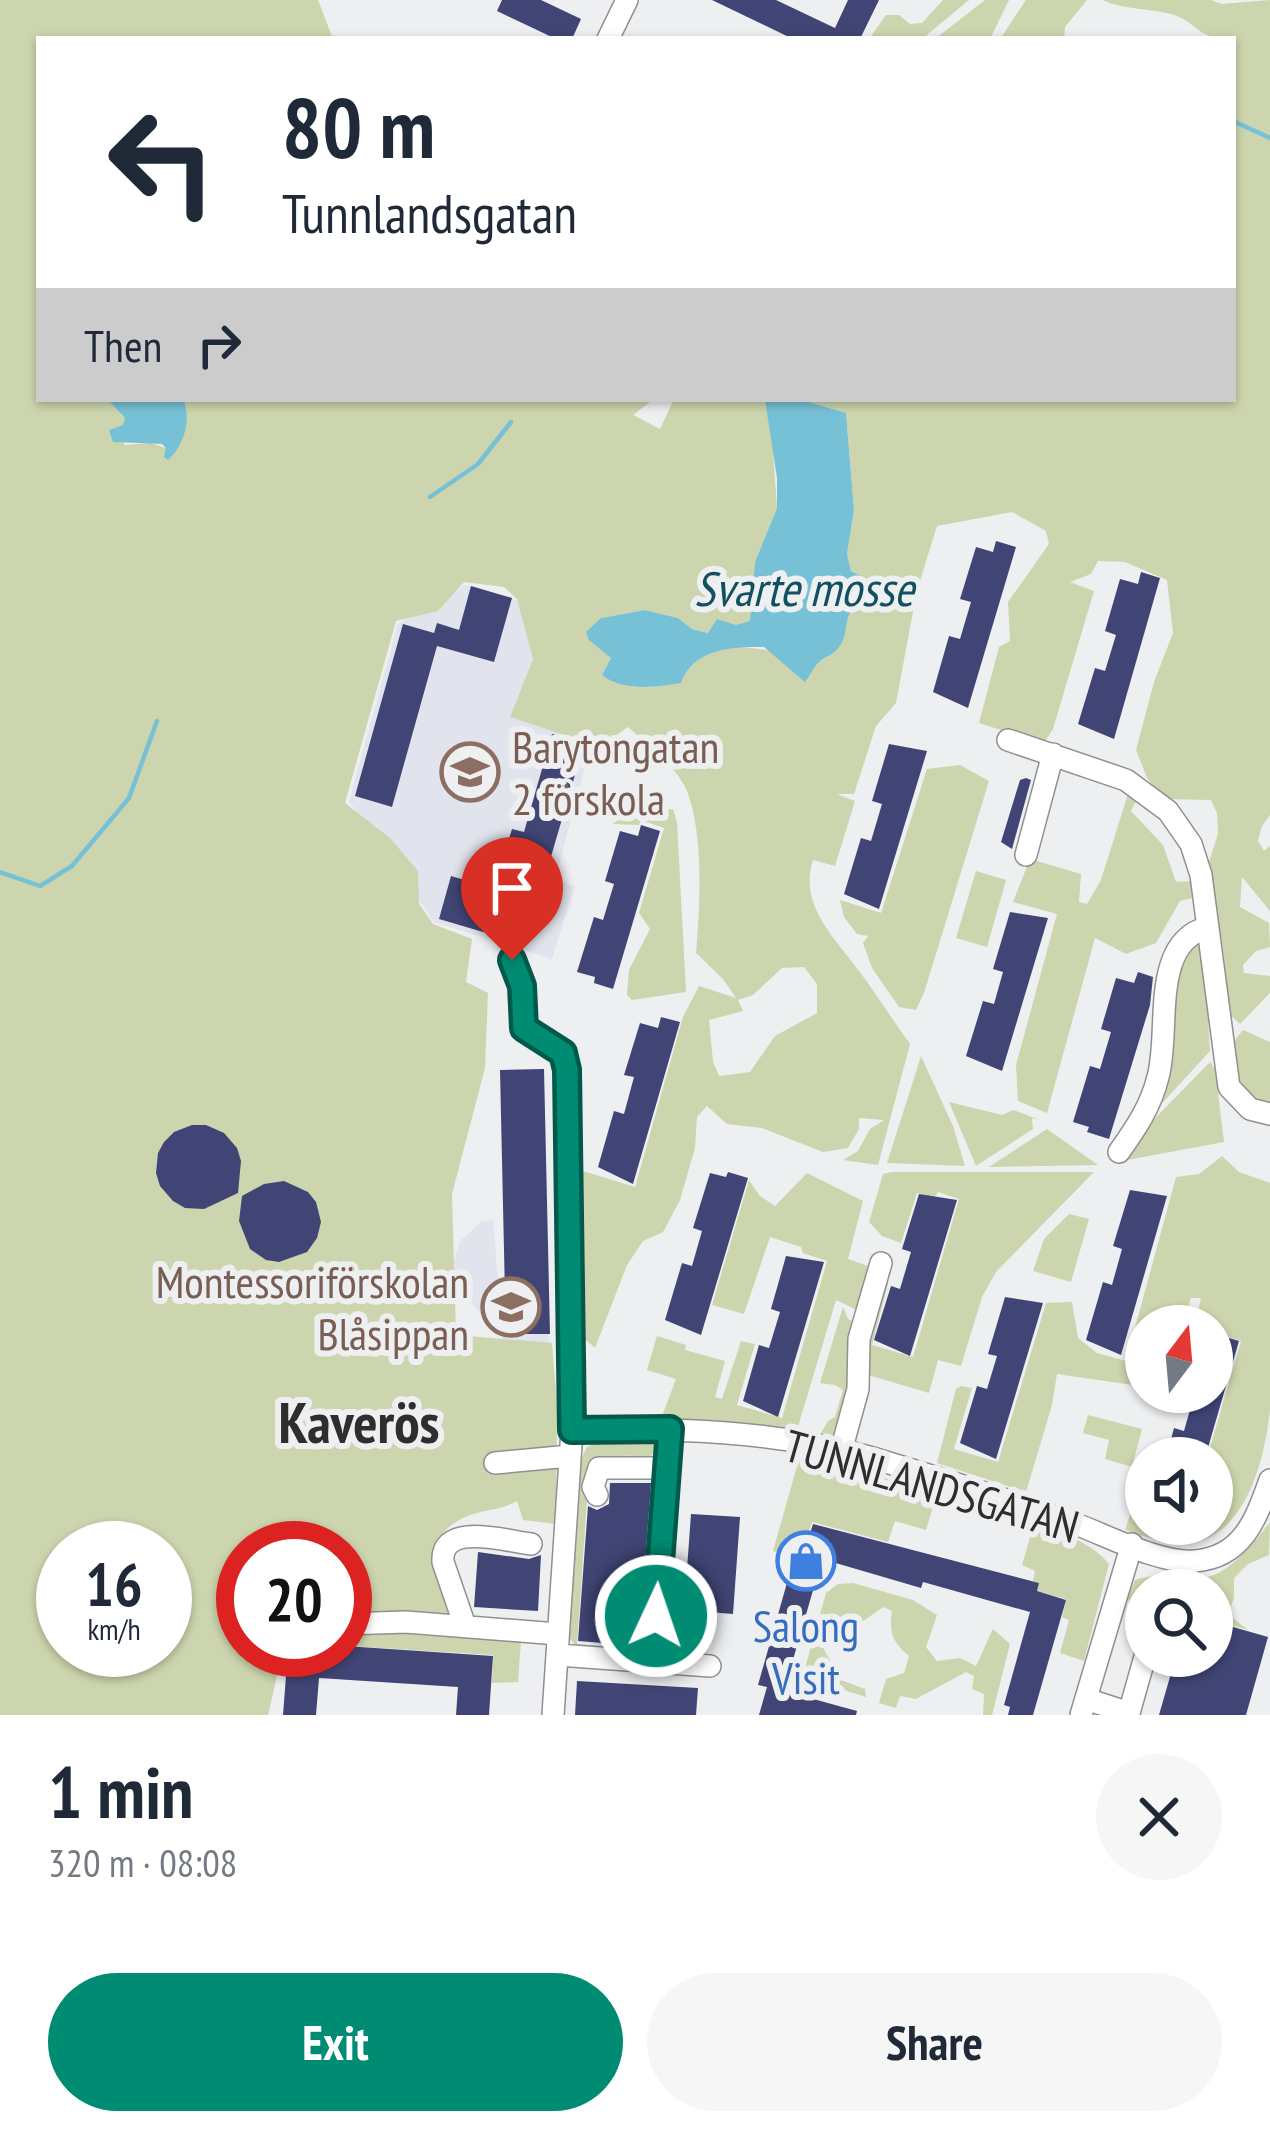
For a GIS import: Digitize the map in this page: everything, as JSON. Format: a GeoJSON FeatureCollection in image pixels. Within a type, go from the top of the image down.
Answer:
{"type":"FeatureCollection","features":[{"type":"Feature","properties":{"kind":"street"},"geometry":{"type":"LineString","coordinates":[[609,36],[627,0]]}},
{"type":"Feature","properties":{"kind":"street"},"geometry":{"type":"LineString","coordinates":[[1009,740],[1126,779],[1168,811],[1197,859],[1229,1087],[1250,1108],[1270,1114]]}},
{"type":"Feature","properties":{"kind":"street"},"geometry":{"type":"LineString","coordinates":[[1026,855],[1053,754]]}},
{"type":"Feature","properties":{"kind":"street"},"geometry":{"type":"LineString","coordinates":[[1119,1152],[1139,1124],[1159,1075],[1168,971],[1175,950],[1188,935],[1208,927]]}},
{"type":"Feature","properties":{"kind":"street"},"geometry":{"type":"LineString","coordinates":[[512,960],[522,986],[524,1028],[563,1053],[567,1070],[572,1430],[553,1715]]}},
{"type":"Feature","properties":{"kind":"street"},"geometry":{"type":"LineString","coordinates":[[841,1451],[858,1389],[859,1339],[881,1263]]}},
{"type":"Feature","properties":{"kind":"street"},"geometry":{"type":"LineString","coordinates":[[653,1661],[670,1429]]}},
{"type":"Feature","properties":{"kind":"street","name":"TUNNLANDSGATAN"},"geometry":{"type":"LineString","coordinates":[[572,1430],[670,1429],[754,1436],[841,1451],[1139,1547],[1184,1552],[1229,1537],[1266,1491]]}},
{"type":"Feature","properties":{"kind":"street"},"geometry":{"type":"LineString","coordinates":[[495,1463],[570,1456]]}},
{"type":"Feature","properties":{"kind":"street"},"geometry":{"type":"LineString","coordinates":[[597,1495],[592,1487],[599,1468],[664,1468]]}},
{"type":"Feature","properties":{"kind":"street"},"geometry":{"type":"LineString","coordinates":[[465,1626],[443,1562],[447,1544],[464,1537],[531,1544]]}},
{"type":"Feature","properties":{"kind":"street"},"geometry":{"type":"LineString","coordinates":[[1139,1547],[1084,1707],[1132,1714],[1140,1677]]}},
{"type":"Feature","properties":{"kind":"street"},"geometry":{"type":"LineString","coordinates":[[372,1621],[465,1626],[653,1661],[710,1666]]}},
{"type":"Feature","properties":{"kind":"shaded area","name":"Barytongatan 2 förskola"},"geometry":{"type":"Polygon","coordinates":[[[466,585],[526,603],[533,659],[510,717],[591,744],[555,880],[575,886],[552,959],[434,922],[349,801],[398,624],[466,585]]]}},
{"type":"Feature","properties":{"kind":"shaded area","name":"Montessoriförskolan Blåsippan"},"geometry":{"type":"Polygon","coordinates":[[[493,1220],[498,1280],[548,1281],[549,1364],[510,1347],[459,1289],[452,1267],[460,1241],[481,1222],[493,1220]]]}},
{"type":"Feature","properties":{"kind":"green space"},"geometry":{"type":"Polygon","coordinates":[[[0,0],[318,0],[332,36],[36,36],[36,402],[110,402],[125,418],[124,445],[151,443],[166,448],[186,418],[183,402],[650,402],[633,415],[660,429],[673,402],[809,402],[1236,402],[1236,36],[1211,36],[1171,14],[1102,0],[1211,0],[1222,4],[1270,0],[1270,815],[1258,841],[1264,851],[1270,846],[1270,911],[1242,877],[1240,907],[1269,923],[1270,947],[1256,951],[1243,965],[1244,973],[1270,976],[1270,993],[1240,1024],[1226,1011],[1224,957],[1209,862],[1218,834],[1217,813],[1211,800],[1164,799],[1147,778],[1136,750],[1173,633],[1167,580],[1125,562],[1098,561],[1091,574],[1070,582],[1094,591],[1053,729],[1044,743],[1035,741],[979,723],[999,647],[1010,641],[1008,602],[1049,544],[1046,531],[1012,512],[937,526],[917,590],[896,703],[876,726],[854,794],[837,794],[855,801],[835,866],[813,860],[810,876],[820,918],[910,1044],[878,1165],[843,1160],[858,1151],[870,1129],[884,1120],[859,1118],[859,1129],[848,1148],[823,1152],[762,1128],[727,1124],[707,1106],[697,1117],[695,1148],[680,1200],[663,1232],[643,1241],[627,1265],[595,1348],[580,1335],[583,1171],[635,1187],[683,1017],[699,986],[736,998],[696,953],[698,849],[692,809],[676,773],[628,727],[603,744],[591,744],[510,717],[533,659],[517,599],[504,587],[464,582],[438,611],[396,621],[345,803],[390,838],[418,871],[419,904],[433,924],[472,939],[466,982],[488,993],[485,1068],[452,1194],[456,1335],[552,1343],[557,1404],[556,1524],[523,1520],[517,1501],[454,1523],[437,1545],[435,1558],[453,1614],[450,1618],[372,1611],[372,1521],[216,1521],[216,1677],[277,1677],[268,1715],[0,1715],[0,0]],[[809,402],[772,434],[777,508],[755,562],[750,622],[709,633],[692,629],[678,618],[645,610],[601,618],[604,650],[611,658],[602,675],[629,686],[661,686],[681,683],[705,654],[722,649],[761,649],[816,664],[835,649],[855,605],[861,577],[851,571],[847,554],[854,510],[846,413],[809,402]],[[804,967],[782,968],[753,995],[738,1000],[743,1011],[709,1020],[719,1076],[750,1072],[775,1036],[817,1013],[817,984],[804,967]]]}},
{"type":"Feature","properties":{"kind":"green space"},"geometry":{"type":"Polygon","coordinates":[[[943,0],[969,0],[926,36],[871,36],[886,15],[922,23],[943,0]]]}},
{"type":"Feature","properties":{"kind":"green space"},"geometry":{"type":"Polygon","coordinates":[[[985,0],[1009,0],[991,36],[939,36],[985,0]]]}},
{"type":"Feature","properties":{"kind":"green space"},"geometry":{"type":"Polygon","coordinates":[[[1026,0],[1087,0],[1065,27],[1064,36],[1002,36],[1026,0]]]}},
{"type":"Feature","properties":{"kind":"green space"},"geometry":{"type":"Polygon","coordinates":[[[960,765],[989,781],[924,993],[916,1010],[899,1007],[872,968],[863,943],[868,936],[857,934],[844,917],[840,900],[881,913],[927,769],[960,765]]]}},
{"type":"Feature","properties":{"kind":"green space"},"geometry":{"type":"Polygon","coordinates":[[[1128,794],[1137,800],[1131,811],[1163,845],[1176,882],[1191,881],[1192,898],[1180,901],[1156,943],[1126,954],[1095,938],[1047,1113],[1018,1101],[1016,1065],[1057,914],[1013,902],[1030,859],[1081,874],[1079,902],[1087,904],[1101,880],[1128,794]]]}},
{"type":"Feature","properties":{"kind":"green space"},"geometry":{"type":"Polygon","coordinates":[[[673,809],[686,992],[632,1000],[627,995],[629,970],[650,929],[639,913],[664,828],[641,820],[639,825],[613,824],[627,812],[673,809]]]}},
{"type":"Feature","properties":{"kind":"green space"},"geometry":{"type":"Polygon","coordinates":[[[976,871],[1006,880],[987,947],[956,938],[976,871]]]}},
{"type":"Feature","properties":{"kind":"green space"},"geometry":{"type":"Polygon","coordinates":[[[1203,939],[1210,1051],[1155,1111],[1178,958],[1203,939]]]}},
{"type":"Feature","properties":{"kind":"green space"},"geometry":{"type":"Polygon","coordinates":[[[1243,1030],[1270,1042],[1270,1103],[1251,1098],[1236,1076],[1229,1047],[1243,1030]]]}},
{"type":"Feature","properties":{"kind":"green space"},"geometry":{"type":"Polygon","coordinates":[[[921,1056],[953,1126],[965,1166],[887,1163],[921,1056]]]}},
{"type":"Feature","properties":{"kind":"green space"},"geometry":{"type":"Polygon","coordinates":[[[1210,1062],[1215,1069],[1224,1142],[1122,1161],[1128,1146],[1210,1062]]]}},
{"type":"Feature","properties":{"kind":"green space"},"geometry":{"type":"Polygon","coordinates":[[[949,1102],[1002,1115],[1013,1110],[1040,1120],[1032,1118],[1033,1129],[976,1166],[949,1102]]]}},
{"type":"Feature","properties":{"kind":"green space"},"geometry":{"type":"Polygon","coordinates":[[[1047,1129],[1098,1165],[989,1167],[1047,1129]]]}},
{"type":"Feature","properties":{"kind":"green space"},"geometry":{"type":"Polygon","coordinates":[[[1222,1156],[1239,1172],[1270,1183],[1270,1410],[1258,1471],[1233,1517],[1233,1437],[1213,1437],[1220,1413],[1233,1413],[1233,1369],[1241,1341],[1233,1339],[1233,1305],[1200,1305],[1201,1298],[1191,1298],[1189,1305],[1141,1305],[1176,1177],[1199,1174],[1222,1156]]]}},
{"type":"Feature","properties":{"kind":"green space"},"geometry":{"type":"Polygon","coordinates":[[[1094,1172],[996,1272],[982,1297],[961,1366],[938,1360],[929,1393],[865,1374],[861,1312],[836,1300],[797,1430],[661,1419],[676,1379],[647,1370],[657,1336],[725,1361],[715,1397],[722,1399],[741,1341],[755,1344],[737,1405],[782,1418],[827,1261],[770,1237],[744,1314],[712,1305],[749,1180],[775,1206],[807,1173],[863,1201],[848,1259],[876,1269],[888,1284],[872,1345],[913,1357],[959,1199],[938,1192],[934,1198],[917,1193],[901,1243],[882,1236],[869,1222],[883,1174],[1094,1172]]]}},
{"type":"Feature","properties":{"kind":"green space"},"geometry":{"type":"Polygon","coordinates":[[[1069,1214],[1089,1219],[1071,1282],[1033,1271],[1044,1239],[1069,1214]]]}},
{"type":"Feature","properties":{"kind":"green space"},"geometry":{"type":"Polygon","coordinates":[[[1072,1302],[1078,1338],[1097,1353],[1125,1361],[1125,1384],[1057,1374],[1026,1492],[937,1463],[956,1389],[961,1386],[972,1388],[954,1449],[998,1462],[1046,1303],[1072,1302]]]}},
{"type":"Feature","properties":{"kind":"green space"},"geometry":{"type":"Polygon","coordinates":[[[843,1307],[848,1319],[858,1324],[855,1385],[838,1436],[821,1433],[835,1417],[843,1390],[820,1383],[843,1307]]]}},
{"type":"Feature","properties":{"kind":"green space"},"geometry":{"type":"Polygon","coordinates":[[[1088,1415],[1142,1429],[1140,1437],[1125,1437],[1125,1465],[1105,1459],[1109,1440],[1083,1433],[1088,1415]]]}},
{"type":"Feature","properties":{"kind":"green space"},"geometry":{"type":"Polygon","coordinates":[[[599,1442],[652,1442],[657,1449],[650,1457],[603,1459],[588,1473],[586,1484],[577,1644],[636,1649],[633,1651],[579,1649],[569,1638],[580,1462],[587,1447],[599,1442]]]}},
{"type":"Feature","properties":{"kind":"green space"},"geometry":{"type":"Polygon","coordinates":[[[799,1459],[937,1493],[926,1530],[895,1521],[888,1542],[812,1522],[803,1551],[794,1549],[791,1556],[773,1551],[799,1459]]]}},
{"type":"Feature","properties":{"kind":"green space"},"geometry":{"type":"Polygon","coordinates":[[[1270,1522],[1269,1555],[1248,1564],[1234,1578],[1233,1601],[1233,1569],[1224,1569],[1270,1522]]]}},
{"type":"Feature","properties":{"kind":"green space"},"geometry":{"type":"Polygon","coordinates":[[[1038,1523],[1086,1545],[1109,1564],[1084,1661],[1060,1653],[1069,1620],[1062,1617],[1066,1599],[1037,1591],[1035,1571],[1022,1565],[1038,1523]]]}},
{"type":"Feature","properties":{"kind":"green space"},"geometry":{"type":"Polygon","coordinates":[[[853,1583],[913,1600],[937,1615],[926,1647],[937,1661],[960,1658],[976,1666],[993,1629],[1010,1644],[992,1715],[983,1715],[984,1694],[972,1689],[974,1676],[966,1672],[916,1699],[900,1696],[896,1708],[879,1703],[886,1679],[904,1673],[909,1656],[893,1636],[892,1611],[883,1607],[841,1637],[830,1632],[821,1644],[841,1680],[865,1689],[866,1697],[809,1679],[805,1668],[826,1593],[838,1584],[853,1583]]]}},
{"type":"Feature","properties":{"kind":"green space"},"geometry":{"type":"Polygon","coordinates":[[[372,1629],[521,1641],[518,1682],[492,1683],[493,1655],[372,1647],[372,1629]]]}},
{"type":"Feature","properties":{"kind":"water"},"geometry":{"type":"Polygon","coordinates":[[[110,402],[184,402],[186,407],[182,440],[168,460],[162,444],[113,442],[109,430],[123,425],[125,418],[110,402]]]}},
{"type":"Feature","properties":{"kind":"water","name":"Svarte mosse"},"geometry":{"type":"Polygon","coordinates":[[[765,402],[809,402],[846,413],[854,510],[847,554],[851,571],[861,576],[855,606],[836,651],[817,664],[805,682],[764,647],[704,656],[681,683],[640,687],[602,675],[611,658],[586,632],[601,618],[645,610],[678,618],[708,633],[717,619],[736,625],[750,621],[755,562],[777,508],[765,402]]]}},
{"type":"Feature","properties":{"kind":"building"},"geometry":{"type":"Polygon","coordinates":[[[502,0],[541,0],[581,19],[573,36],[550,36],[497,11],[502,0]]]}},
{"type":"Feature","properties":{"kind":"building"},"geometry":{"type":"Polygon","coordinates":[[[712,0],[776,0],[835,28],[848,0],[879,0],[861,36],[787,36],[712,0]]]}},
{"type":"Feature","properties":{"kind":"building"},"geometry":{"type":"Polygon","coordinates":[[[996,541],[1016,547],[968,708],[933,692],[949,636],[960,639],[971,602],[960,599],[976,547],[993,552],[996,541]]]}},
{"type":"Feature","properties":{"kind":"building"},"geometry":{"type":"Polygon","coordinates":[[[1141,572],[1160,578],[1114,739],[1078,724],[1095,668],[1105,671],[1116,635],[1105,631],[1120,579],[1138,584],[1141,572]]]}},
{"type":"Feature","properties":{"kind":"building"},"geometry":{"type":"Polygon","coordinates":[[[471,586],[512,598],[494,662],[437,646],[392,807],[355,796],[403,624],[434,633],[437,623],[459,630],[471,586]]]}},
{"type":"Feature","properties":{"kind":"building"},"geometry":{"type":"Polygon","coordinates":[[[552,734],[584,744],[543,884],[499,871],[512,829],[524,832],[552,734]]]}},
{"type":"Feature","properties":{"kind":"building"},"geometry":{"type":"Polygon","coordinates":[[[889,744],[927,751],[879,909],[844,894],[861,838],[871,841],[882,804],[872,801],[889,744]]]}},
{"type":"Feature","properties":{"kind":"building"},"geometry":{"type":"Polygon","coordinates":[[[1020,780],[1031,780],[1012,849],[1001,842],[1020,780]]]}},
{"type":"Feature","properties":{"kind":"building"},"geometry":{"type":"Polygon","coordinates":[[[641,825],[660,831],[613,989],[577,972],[594,917],[603,920],[614,884],[605,881],[620,831],[638,836],[641,825]]]}},
{"type":"Feature","properties":{"kind":"building"},"geometry":{"type":"Polygon","coordinates":[[[451,876],[478,884],[480,877],[501,883],[496,898],[511,902],[500,937],[439,919],[451,876]]]}},
{"type":"Feature","properties":{"kind":"building"},"geometry":{"type":"Polygon","coordinates":[[[1010,912],[1048,918],[1002,1071],[966,1056],[983,1001],[994,1004],[1003,972],[993,969],[1010,912]]]}},
{"type":"Feature","properties":{"kind":"building"},"geometry":{"type":"Polygon","coordinates":[[[1138,972],[1153,977],[1150,1005],[1109,1139],[1073,1122],[1090,1066],[1100,1069],[1111,1032],[1101,1029],[1116,978],[1134,983],[1138,972]]]}},
{"type":"Feature","properties":{"kind":"building"},"geometry":{"type":"Polygon","coordinates":[[[661,1017],[680,1022],[633,1184],[598,1167],[614,1111],[624,1114],[634,1077],[624,1075],[640,1023],[658,1028],[661,1017]]]}},
{"type":"Feature","properties":{"kind":"building"},"geometry":{"type":"Polygon","coordinates":[[[544,1069],[550,1334],[505,1334],[505,1308],[486,1308],[486,1295],[505,1295],[500,1070],[544,1069]]]}},
{"type":"Feature","properties":{"kind":"building"},"geometry":{"type":"Polygon","coordinates":[[[192,1125],[224,1133],[241,1161],[238,1193],[204,1209],[185,1208],[173,1201],[156,1173],[164,1142],[192,1125]]]}},
{"type":"Feature","properties":{"kind":"building"},"geometry":{"type":"Polygon","coordinates":[[[728,1172],[748,1178],[701,1335],[665,1320],[682,1263],[692,1266],[702,1231],[693,1228],[710,1173],[726,1177],[728,1172]]]}},
{"type":"Feature","properties":{"kind":"building"},"geometry":{"type":"Polygon","coordinates":[[[284,1181],[308,1192],[321,1222],[307,1252],[279,1262],[250,1249],[239,1221],[242,1196],[264,1184],[284,1181]]]}},
{"type":"Feature","properties":{"kind":"building"},"geometry":{"type":"Polygon","coordinates":[[[1130,1190],[1167,1196],[1135,1305],[1125,1305],[1121,1355],[1086,1340],[1103,1282],[1112,1285],[1122,1249],[1113,1246],[1130,1190]]]}},
{"type":"Feature","properties":{"kind":"building"},"geometry":{"type":"Polygon","coordinates":[[[919,1194],[957,1200],[910,1356],[874,1340],[891,1286],[900,1289],[911,1252],[902,1249],[919,1194]]]}},
{"type":"Feature","properties":{"kind":"building"},"geometry":{"type":"Polygon","coordinates":[[[786,1256],[824,1262],[778,1417],[743,1401],[759,1345],[769,1348],[780,1312],[771,1309],[786,1256]]]}},
{"type":"Feature","properties":{"kind":"building"},"geometry":{"type":"Polygon","coordinates":[[[1005,1297],[1043,1303],[996,1459],[960,1443],[977,1386],[987,1389],[997,1356],[988,1354],[1005,1297]]]}},
{"type":"Feature","properties":{"kind":"building"},"geometry":{"type":"Polygon","coordinates":[[[1189,1413],[1218,1413],[1211,1437],[1172,1437],[1174,1428],[1184,1431],[1189,1413]]]}},
{"type":"Feature","properties":{"kind":"building"},"geometry":{"type":"Polygon","coordinates":[[[610,1483],[651,1483],[639,1646],[578,1641],[588,1506],[597,1510],[609,1504],[610,1483]]]}},
{"type":"Feature","properties":{"kind":"building"},"geometry":{"type":"Polygon","coordinates":[[[691,1514],[740,1517],[733,1614],[684,1610],[691,1514]]]}},
{"type":"Feature","properties":{"kind":"building"},"geometry":{"type":"Polygon","coordinates":[[[813,1524],[1039,1583],[1037,1591],[1066,1600],[1033,1715],[1008,1715],[1010,1707],[1004,1705],[1030,1612],[923,1582],[921,1588],[822,1559],[784,1691],[857,1711],[856,1715],[759,1715],[767,1687],[758,1685],[796,1551],[804,1553],[813,1524]]]}},
{"type":"Feature","properties":{"kind":"building"},"geometry":{"type":"Polygon","coordinates":[[[478,1552],[529,1559],[541,1555],[538,1611],[474,1607],[478,1552]]]}},
{"type":"Feature","properties":{"kind":"building"},"geometry":{"type":"Polygon","coordinates":[[[1233,1627],[1268,1637],[1246,1715],[1159,1715],[1170,1677],[1233,1677],[1233,1627]]]}},
{"type":"Feature","properties":{"kind":"building"},"geometry":{"type":"Polygon","coordinates":[[[372,1648],[493,1656],[489,1715],[456,1715],[458,1687],[319,1678],[316,1715],[283,1715],[286,1677],[372,1677],[372,1648]]]}},
{"type":"Feature","properties":{"kind":"building"},"geometry":{"type":"Polygon","coordinates":[[[577,1681],[698,1688],[696,1715],[575,1715],[577,1681]]]}},
{"type":"Feature","properties":{"kind":"waterway"},"geometry":{"type":"LineString","coordinates":[[1236,122],[1270,138]]}},
{"type":"Feature","properties":{"kind":"waterway"},"geometry":{"type":"LineString","coordinates":[[430,497],[478,464],[511,422]]}},
{"type":"Feature","properties":{"kind":"waterway"},"geometry":{"type":"LineString","coordinates":[[0,872],[40,886],[72,866],[129,798],[157,721]]}},
{"type":"Feature","properties":{"kind":"place","name":"Barytongatan 2 förskola"},"geometry":{"type":"Point","coordinates":[470,772]}},
{"type":"Feature","properties":{"kind":"place","name":"Montessoriförskolan Blåsippan"},"geometry":{"type":"Point","coordinates":[511,1307]}},
{"type":"Feature","properties":{"kind":"place","name":"Salong Visit"},"geometry":{"type":"Point","coordinates":[806,1561]}},
{"type":"Feature","properties":{"kind":"district","name":"Kaverös"},"geometry":{"type":"Point","coordinates":[359,1422]}},
{"type":"Feature","properties":{"kind":"route"},"geometry":{"type":"LineString","coordinates":[[512,960],[522,986],[524,1028],[563,1053],[567,1070],[572,1430],[670,1429],[656,1616]]}}]}
